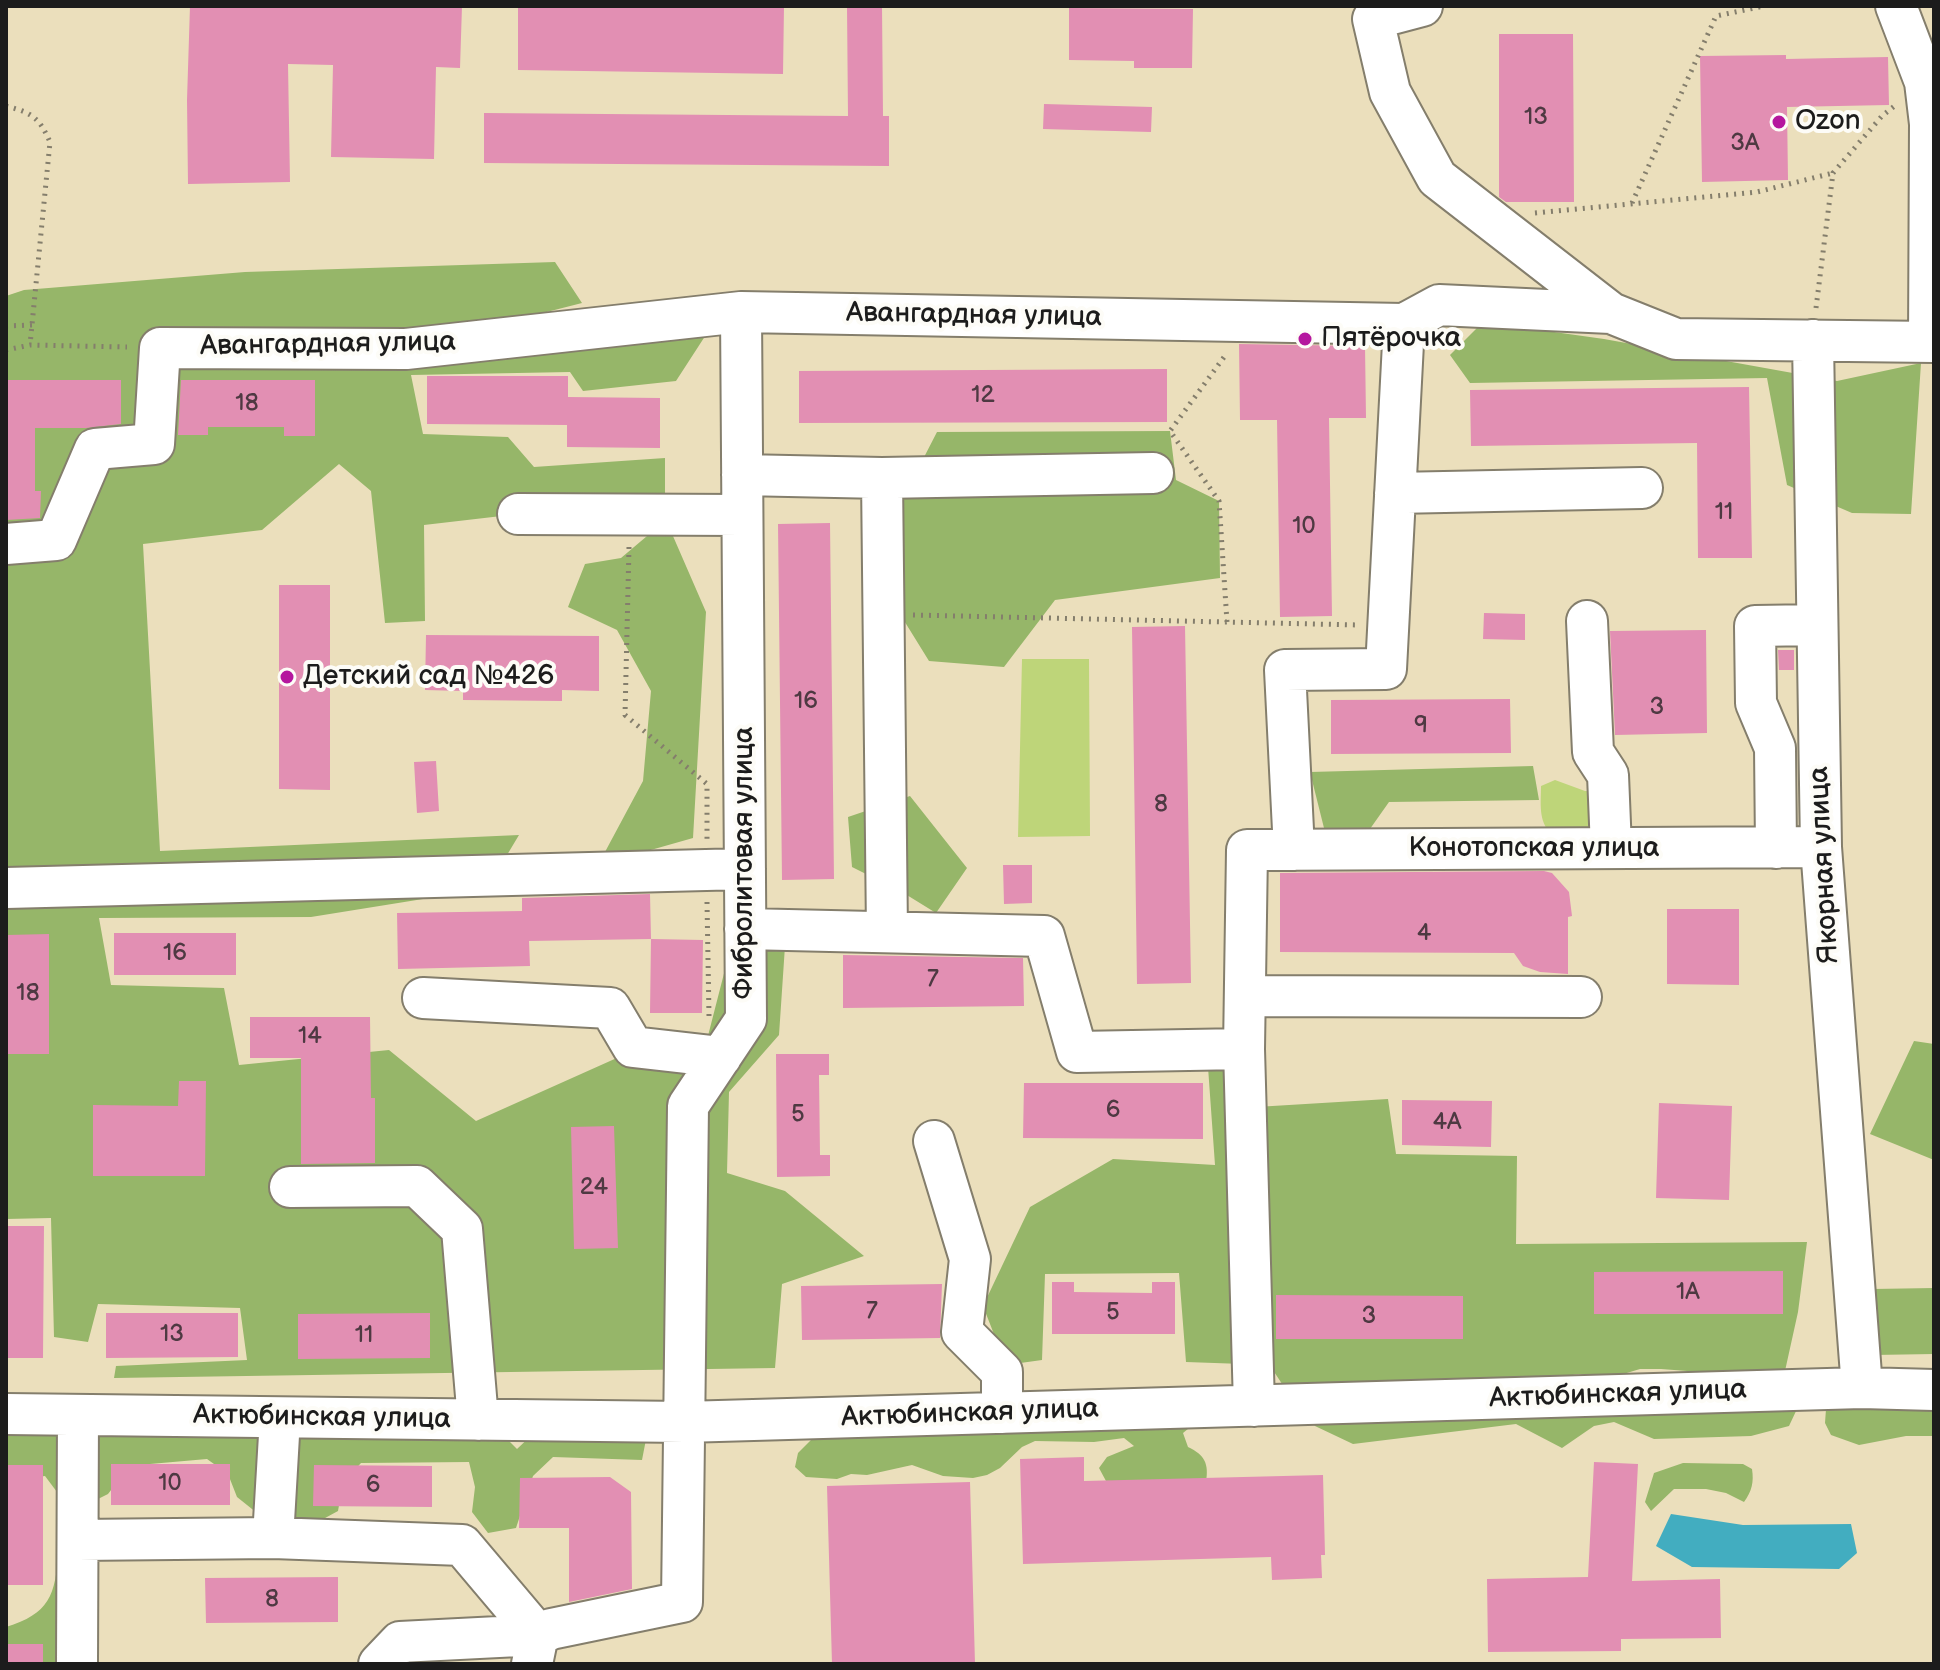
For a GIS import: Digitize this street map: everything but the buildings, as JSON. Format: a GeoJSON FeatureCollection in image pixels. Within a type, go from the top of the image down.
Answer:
{"type":"FeatureCollection","features":[{"type":"Feature","properties":{"kind":"street"},"geometry":{"type":"LineString","coordinates":[[1422,6],[1373,19],[1390,92],[1437,178],[1611,313]]}},
{"type":"Feature","properties":{"kind":"street"},"geometry":{"type":"LineString","coordinates":[[1896,6],[1925,82],[1930,124],[1932,342]]}},
{"type":"Feature","properties":{"kind":"street","name":"Авангардная улица"},"geometry":{"type":"LineString","coordinates":[[160,348],[406,349],[741,312],[1404,324],[1439,305],[1611,313],[1676,339],[1932,342]]}},
{"type":"Feature","properties":{"kind":"street","name":"Фибролитовая улица"},"geometry":{"type":"LineString","coordinates":[[535,1650],[551,1629],[682,1602],[688,1106],[715,1056],[746,1019],[745,929],[726,870],[742,515],[741,312]]}},
{"type":"Feature","properties":{"kind":"street"},"geometry":{"type":"LineString","coordinates":[[1294,850],[1285,670],[1386,669],[1404,324]]}},
{"type":"Feature","properties":{"kind":"street","name":"Якорная улица"},"geometry":{"type":"LineString","coordinates":[[1813,340],[1821,847],[1862,1388]]}},
{"type":"Feature","properties":{"kind":"street"},"geometry":{"type":"LineString","coordinates":[[6,544],[56,540],[95,449],[154,444],[160,348]]}},
{"type":"Feature","properties":{"kind":"street"},"geometry":{"type":"LineString","coordinates":[[742,475],[882,478],[1153,473]]}},
{"type":"Feature","properties":{"kind":"street"},"geometry":{"type":"LineString","coordinates":[[882,478],[887,932]]}},
{"type":"Feature","properties":{"kind":"street"},"geometry":{"type":"LineString","coordinates":[[1395,493],[1642,488]]}},
{"type":"Feature","properties":{"kind":"street"},"geometry":{"type":"LineString","coordinates":[[518,514],[742,515]]}},
{"type":"Feature","properties":{"kind":"street"},"geometry":{"type":"LineString","coordinates":[[1587,621],[1593,752],[1608,775],[1611,848]]}},
{"type":"Feature","properties":{"kind":"street"},"geometry":{"type":"LineString","coordinates":[[1776,848],[1775,748],[1756,703],[1755,626],[1817,625]]}},
{"type":"Feature","properties":{"kind":"street","name":"Конотопская улица"},"geometry":{"type":"LineString","coordinates":[[1245,996],[1247,850],[1821,847]]}},
{"type":"Feature","properties":{"kind":"street"},"geometry":{"type":"LineString","coordinates":[[6,888],[726,870]]}},
{"type":"Feature","properties":{"kind":"street"},"geometry":{"type":"LineString","coordinates":[[745,929],[1044,936],[1077,1052],[1244,1049]]}},
{"type":"Feature","properties":{"kind":"street"},"geometry":{"type":"LineString","coordinates":[[1254,1406],[1245,996],[1581,997]]}},
{"type":"Feature","properties":{"kind":"street"},"geometry":{"type":"LineString","coordinates":[[423,998],[610,1008],[633,1047],[715,1056]]}},
{"type":"Feature","properties":{"kind":"street"},"geometry":{"type":"LineString","coordinates":[[934,1141],[970,1259],[962,1332],[1002,1372],[1002,1413]]}},
{"type":"Feature","properties":{"kind":"street"},"geometry":{"type":"LineString","coordinates":[[290,1187],[417,1186],[462,1229],[478,1420]]}},
{"type":"Feature","properties":{"kind":"street","name":"Актюбинская улица"},"geometry":{"type":"LineString","coordinates":[[6,1414],[684,1422],[1862,1388],[1934,1390]]}},
{"type":"Feature","properties":{"kind":"street"},"geometry":{"type":"LineString","coordinates":[[77,1664],[78,1415]]}},
{"type":"Feature","properties":{"kind":"street"},"geometry":{"type":"LineString","coordinates":[[273,1538],[280,1418]]}},
{"type":"Feature","properties":{"kind":"street"},"geometry":{"type":"LineString","coordinates":[[78,1540],[273,1538],[462,1545],[535,1650]]}},
{"type":"Feature","properties":{"kind":"street"},"geometry":{"type":"LineString","coordinates":[[379,1664],[400,1642],[535,1650]]}},
{"type":"Feature","properties":{"kind":"path"},"geometry":{"type":"LineString","coordinates":[[1632,204],[1716,16],[1764,6]]}},
{"type":"Feature","properties":{"kind":"path"},"geometry":{"type":"LineString","coordinates":[[1813,340],[1833,173],[1882,116],[1898,103]]}},
{"type":"Feature","properties":{"kind":"path"},"geometry":{"type":"LineString","coordinates":[[6,106],[22,110],[42,122],[50,142],[30,345]]}},
{"type":"Feature","properties":{"kind":"path"},"geometry":{"type":"LineString","coordinates":[[1486,218],[1757,192],[1833,173]]}},
{"type":"Feature","properties":{"kind":"path"},"geometry":{"type":"LineString","coordinates":[[1227,622],[1219,501],[1170,431],[1251,321]]}},
{"type":"Feature","properties":{"kind":"path"},"geometry":{"type":"LineString","coordinates":[[6,326],[32,325]]}},
{"type":"Feature","properties":{"kind":"path","name":"Авангардная улица"},"geometry":{"type":"LineString","coordinates":[[6,350],[30,345],[160,348]]}},
{"type":"Feature","properties":{"kind":"path"},"geometry":{"type":"LineString","coordinates":[[630,514],[625,715],[707,784],[726,870],[715,1056]]}},
{"type":"Feature","properties":{"kind":"path"},"geometry":{"type":"LineString","coordinates":[[884,615],[1388,625]]}},
{"type":"Feature","properties":{"kind":"green space"},"geometry":{"type":"Polygon","coordinates":[[[555,262],[582,303],[476,330],[711,327],[676,381],[583,391],[570,372],[411,375],[423,434],[508,437],[534,467],[665,458],[665,497],[424,525],[425,621],[385,623],[371,491],[339,464],[262,530],[143,544],[160,851],[519,835],[501,865],[454,894],[311,917],[99,918],[111,985],[224,988],[239,1065],[389,1050],[476,1121],[619,1057],[700,1067],[730,950],[785,946],[779,1035],[729,1092],[727,1173],[785,1191],[864,1256],[782,1284],[775,1368],[114,1378],[116,1366],[247,1360],[240,1308],[98,1304],[88,1342],[54,1337],[51,1218],[6,1219],[6,296],[24,290],[245,272],[555,262]]]}},
{"type":"Feature","properties":{"kind":"green space"},"geometry":{"type":"Polygon","coordinates":[[[1483,322],[1604,339],[1837,381],[1921,363],[1911,514],[1852,513],[1787,485],[1767,378],[1470,383],[1450,355],[1483,322]]]}},
{"type":"Feature","properties":{"kind":"green space"},"geometry":{"type":"Polygon","coordinates":[[[1170,431],[1176,480],[1219,501],[1220,578],[1055,600],[1004,667],[929,661],[869,564],[937,432],[1170,431]]]}},
{"type":"Feature","properties":{"kind":"green space"},"geometry":{"type":"Polygon","coordinates":[[[666,520],[706,612],[693,838],[598,865],[643,781],[651,691],[617,630],[568,607],[585,564],[621,558],[666,520]]]}},
{"type":"Feature","properties":{"kind":"green space"},"geometry":{"type":"Polygon","coordinates":[[[1022,659],[1089,659],[1090,836],[1018,837],[1022,659]]]}},
{"type":"Feature","properties":{"kind":"green space"},"geometry":{"type":"Polygon","coordinates":[[[1533,766],[1539,800],[1389,802],[1365,836],[1325,832],[1310,772],[1533,766]]]}},
{"type":"Feature","properties":{"kind":"green space"},"geometry":{"type":"Polygon","coordinates":[[[1555,780],[1585,791],[1607,792],[1607,837],[1551,833],[1541,811],[1541,786],[1555,780]]]}},
{"type":"Feature","properties":{"kind":"green space"},"geometry":{"type":"Polygon","coordinates":[[[910,796],[967,868],[936,913],[852,867],[848,817],[910,796]]]}},
{"type":"Feature","properties":{"kind":"green space"},"geometry":{"type":"Polygon","coordinates":[[[1914,1041],[1934,1044],[1934,1160],[1870,1134],[1914,1041]]]}},
{"type":"Feature","properties":{"kind":"green space"},"geometry":{"type":"Polygon","coordinates":[[[1240,1063],[1243,1364],[1186,1362],[1179,1273],[1045,1274],[1042,1360],[1006,1365],[983,1306],[1030,1207],[1113,1159],[1215,1165],[1208,1067],[1240,1063]]]}},
{"type":"Feature","properties":{"kind":"green space"},"geometry":{"type":"Polygon","coordinates":[[[1388,1099],[1396,1154],[1517,1156],[1516,1244],[1807,1242],[1798,1312],[1783,1380],[1722,1378],[1700,1372],[1661,1369],[1640,1369],[1620,1375],[1559,1377],[1797,1409],[1789,1426],[1751,1436],[1654,1439],[1614,1422],[1594,1426],[1562,1448],[1516,1424],[1353,1444],[1315,1426],[1292,1399],[1261,1352],[1256,1107],[1388,1099]]]}},
{"type":"Feature","properties":{"kind":"green space"},"geometry":{"type":"Polygon","coordinates":[[[1934,1288],[1934,1354],[1873,1355],[1873,1289],[1934,1288]]]}},
{"type":"Feature","properties":{"kind":"green space"},"geometry":{"type":"Polygon","coordinates":[[[1934,1400],[1934,1436],[1906,1436],[1859,1445],[1831,1435],[1825,1423],[1826,1409],[1934,1400]]]}},
{"type":"Feature","properties":{"kind":"green space"},"geometry":{"type":"Polygon","coordinates":[[[6,1421],[499,1431],[517,1449],[536,1431],[648,1429],[642,1460],[553,1457],[533,1476],[516,1528],[488,1533],[472,1512],[475,1487],[469,1462],[361,1463],[343,1483],[338,1511],[314,1524],[257,1513],[237,1497],[228,1474],[207,1459],[150,1464],[125,1472],[108,1494],[84,1506],[60,1496],[45,1476],[6,1481],[6,1421]]]}},
{"type":"Feature","properties":{"kind":"green space"},"geometry":{"type":"Polygon","coordinates":[[[1194,1424],[1183,1433],[1188,1447],[1204,1461],[1206,1482],[1106,1481],[1099,1468],[1107,1457],[1134,1446],[1124,1438],[1094,1442],[1035,1441],[1022,1447],[1000,1468],[973,1478],[943,1476],[912,1465],[837,1479],[806,1477],[795,1467],[798,1453],[817,1434],[1194,1424]]]}},
{"type":"Feature","properties":{"kind":"green space"},"geometry":{"type":"Polygon","coordinates":[[[1683,1463],[1743,1464],[1752,1469],[1749,1494],[1744,1502],[1726,1493],[1706,1489],[1674,1489],[1651,1511],[1645,1502],[1654,1473],[1683,1463]]]}},
{"type":"Feature","properties":{"kind":"green space"},"geometry":{"type":"Polygon","coordinates":[[[58,1552],[96,1664],[6,1664],[6,1627],[32,1616],[47,1601],[55,1580],[58,1552]]]}},
{"type":"Feature","properties":{"kind":"water"},"geometry":{"type":"Polygon","coordinates":[[[1671,1514],[1743,1525],[1851,1524],[1857,1553],[1839,1569],[1692,1567],[1656,1546],[1671,1514]]]}},
{"type":"Feature","properties":{"kind":"place","name":"Ozon"},"geometry":{"type":"Point","coordinates":[1779,122]}},
{"type":"Feature","properties":{"kind":"place","name":"Пятёрочка"},"geometry":{"type":"Point","coordinates":[1305,339]}},
{"type":"Feature","properties":{"kind":"place","name":"Детский сад №426"},"geometry":{"type":"Point","coordinates":[287,677]}}]}
